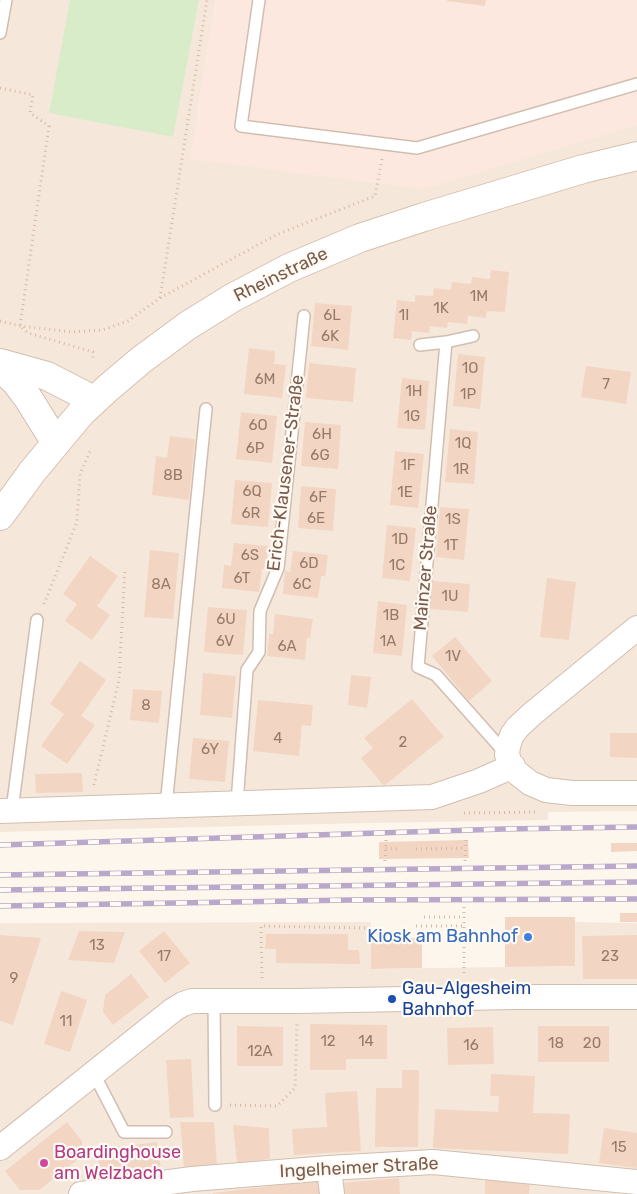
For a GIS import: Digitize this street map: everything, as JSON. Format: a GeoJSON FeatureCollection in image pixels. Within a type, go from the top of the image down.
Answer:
{"type":"FeatureCollection","features":[{"type":"Feature","properties":{"kind":"main road","name":"Rheinstraße"},"geometry":{"type":"LineString","coordinates":[[0,516],[32,472],[77,418],[93,402],[141,360],[187,326],[232,298],[289,268],[360,238],[584,169],[637,156]]}},
{"type":"Feature","properties":{"kind":"main road"},"geometry":{"type":"LineString","coordinates":[[0,365],[47,376],[84,395],[93,402]]}},
{"type":"Feature","properties":{"kind":"main road"},"geometry":{"type":"LineString","coordinates":[[0,365],[28,398],[56,443]]}},
{"type":"Feature","properties":{"kind":"street"},"geometry":{"type":"LineString","coordinates":[[637,628],[532,714],[517,728],[508,746],[510,761],[516,772],[546,790],[572,793],[637,793]]}},
{"type":"Feature","properties":{"kind":"street"},"geometry":{"type":"LineString","coordinates":[[6,810],[432,797],[479,781],[510,761]]}},
{"type":"Feature","properties":{"kind":"street"},"geometry":{"type":"LineString","coordinates":[[0,1148],[173,1010],[192,1001],[637,997]]}},
{"type":"Feature","properties":{"kind":"street","name":"Ingelheimer Straße"},"geometry":{"type":"LineString","coordinates":[[82,1194],[192,1179],[433,1162],[561,1184],[637,1182]]}},
{"type":"Feature","properties":{"kind":"street"},"geometry":{"type":"LineString","coordinates":[[329,1168],[332,1194]]}},
{"type":"Feature","properties":{"kind":"lane"},"geometry":{"type":"LineString","coordinates":[[0,33],[6,0]]}},
{"type":"Feature","properties":{"kind":"lane"},"geometry":{"type":"LineString","coordinates":[[259,0],[241,126],[417,148],[637,84]]}},
{"type":"Feature","properties":{"kind":"lane","name":"Erich-Klausener-Straße"},"geometry":{"type":"LineString","coordinates":[[237,803],[247,670],[259,652],[260,611],[278,568],[304,316]]}},
{"type":"Feature","properties":{"kind":"lane"},"geometry":{"type":"LineString","coordinates":[[420,345],[473,336]]}},
{"type":"Feature","properties":{"kind":"lane","name":"Mainzer Straße"},"geometry":{"type":"LineString","coordinates":[[446,342],[418,667],[436,675],[510,761]]}},
{"type":"Feature","properties":{"kind":"lane"},"geometry":{"type":"LineString","coordinates":[[166,806],[206,409]]}},
{"type":"Feature","properties":{"kind":"lane"},"geometry":{"type":"LineString","coordinates":[[6,810],[37,620]]}},
{"type":"Feature","properties":{"kind":"lane"},"geometry":{"type":"LineString","coordinates":[[214,1001],[216,1105]]}},
{"type":"Feature","properties":{"kind":"lane"},"geometry":{"type":"LineString","coordinates":[[94,1074],[124,1132],[166,1132]]}},
{"type":"Feature","properties":{"kind":"path"},"geometry":{"type":"LineString","coordinates":[[160,298],[208,0]]}},
{"type":"Feature","properties":{"kind":"path"},"geometry":{"type":"LineString","coordinates":[[0,88],[33,94],[30,113],[50,126],[20,326]]}},
{"type":"Feature","properties":{"kind":"path"},"geometry":{"type":"LineString","coordinates":[[0,321],[20,326],[72,332],[102,330],[128,321],[160,298],[278,234],[375,196],[382,161],[383,144]]}},
{"type":"Feature","properties":{"kind":"path"},"geometry":{"type":"LineString","coordinates":[[20,326],[28,334],[93,352],[93,361]]}},
{"type":"Feature","properties":{"kind":"path"},"geometry":{"type":"LineString","coordinates":[[37,620],[77,522],[80,474],[91,449]]}},
{"type":"Feature","properties":{"kind":"path"},"geometry":{"type":"LineString","coordinates":[[88,808],[119,680],[125,568]]}},
{"type":"Feature","properties":{"kind":"path"},"geometry":{"type":"LineString","coordinates":[[465,861],[466,838]]}},
{"type":"Feature","properties":{"kind":"path"},"geometry":{"type":"LineString","coordinates":[[385,861],[386,840]]}},
{"type":"Feature","properties":{"kind":"path"},"geometry":{"type":"LineString","coordinates":[[386,848],[399,849]]}},
{"type":"Feature","properties":{"kind":"path"},"geometry":{"type":"LineString","coordinates":[[416,849],[466,848]]}},
{"type":"Feature","properties":{"kind":"path"},"geometry":{"type":"LineString","coordinates":[[464,907],[464,998]]}},
{"type":"Feature","properties":{"kind":"path"},"geometry":{"type":"LineString","coordinates":[[424,917],[464,917]]}},
{"type":"Feature","properties":{"kind":"path"},"geometry":{"type":"LineString","coordinates":[[262,1001],[261,926],[366,928]]}},
{"type":"Feature","properties":{"kind":"path"},"geometry":{"type":"LineString","coordinates":[[416,926],[464,926]]}},
{"type":"Feature","properties":{"kind":"path"},"geometry":{"type":"LineString","coordinates":[[216,1105],[277,1106],[295,1088],[297,1001]]}},
{"type":"Feature","properties":{"kind":"shaded area"},"geometry":{"type":"Polygon","coordinates":[[[0,0],[637,0],[637,811],[548,812],[548,820],[0,832],[0,0]]]}},
{"type":"Feature","properties":{"kind":"shaded area"},"geometry":{"type":"Polygon","coordinates":[[[215,0],[637,0],[637,125],[424,189],[190,159],[215,0]]]}},
{"type":"Feature","properties":{"kind":"shaded area"},"geometry":{"type":"Polygon","coordinates":[[[371,922],[372,969],[575,966],[575,922],[637,923],[637,1194],[0,1194],[0,923],[371,922]]]}},
{"type":"Feature","properties":{"kind":"green space"},"geometry":{"type":"Polygon","coordinates":[[[70,0],[199,0],[173,137],[49,113],[70,0]]]}},
{"type":"Feature","properties":{"kind":"building"},"geometry":{"type":"Polygon","coordinates":[[[447,0],[486,0],[485,6],[447,0]]]}},
{"type":"Feature","properties":{"kind":"building"},"geometry":{"type":"Polygon","coordinates":[[[491,270],[509,272],[505,312],[487,311],[486,318],[468,316],[467,324],[448,322],[447,328],[430,326],[429,333],[412,331],[411,340],[393,338],[397,300],[415,302],[415,295],[433,296],[434,288],[451,290],[452,282],[471,284],[472,277],[490,279],[491,270]]]}},
{"type":"Feature","properties":{"kind":"building"},"geometry":{"type":"Polygon","coordinates":[[[315,303],[352,306],[348,350],[311,346],[315,303]]]}},
{"type":"Feature","properties":{"kind":"building"},"geometry":{"type":"Polygon","coordinates":[[[249,348],[275,351],[274,364],[286,365],[282,398],[244,394],[249,348]]]}},
{"type":"Feature","properties":{"kind":"building"},"geometry":{"type":"Polygon","coordinates":[[[458,354],[485,357],[480,409],[453,406],[458,354]]]}},
{"type":"Feature","properties":{"kind":"building"},"geometry":{"type":"Polygon","coordinates":[[[309,363],[356,368],[353,402],[306,398],[309,363]]]}},
{"type":"Feature","properties":{"kind":"building"},"geometry":{"type":"Polygon","coordinates":[[[586,366],[631,372],[626,404],[581,397],[586,366]]]}},
{"type":"Feature","properties":{"kind":"building"},"geometry":{"type":"Polygon","coordinates":[[[402,378],[429,381],[425,430],[397,428],[402,378]]]}},
{"type":"Feature","properties":{"kind":"building"},"geometry":{"type":"Polygon","coordinates":[[[241,412],[277,416],[272,463],[236,459],[241,412]]]}},
{"type":"Feature","properties":{"kind":"building"},"geometry":{"type":"Polygon","coordinates":[[[305,422],[341,425],[338,469],[301,466],[305,422]]]}},
{"type":"Feature","properties":{"kind":"building"},"geometry":{"type":"Polygon","coordinates":[[[450,429],[478,432],[474,484],[445,482],[450,429]]]}},
{"type":"Feature","properties":{"kind":"building"},"geometry":{"type":"Polygon","coordinates":[[[170,436],[195,439],[189,500],[152,495],[156,456],[167,458],[170,436]]]}},
{"type":"Feature","properties":{"kind":"building"},"geometry":{"type":"Polygon","coordinates":[[[395,451],[424,454],[418,508],[390,505],[395,451]]]}},
{"type":"Feature","properties":{"kind":"building"},"geometry":{"type":"Polygon","coordinates":[[[235,480],[272,483],[268,527],[231,524],[235,480]]]}},
{"type":"Feature","properties":{"kind":"building"},"geometry":{"type":"Polygon","coordinates":[[[301,486],[336,489],[333,531],[298,528],[301,486]]]}},
{"type":"Feature","properties":{"kind":"building"},"geometry":{"type":"Polygon","coordinates":[[[440,507],[469,509],[464,560],[436,557],[440,507]]]}},
{"type":"Feature","properties":{"kind":"building"},"geometry":{"type":"Polygon","coordinates":[[[387,525],[416,528],[410,581],[382,578],[387,525]]]}},
{"type":"Feature","properties":{"kind":"building"},"geometry":{"type":"Polygon","coordinates":[[[234,543],[268,546],[266,569],[262,569],[259,592],[222,588],[224,565],[231,566],[234,543]]]}},
{"type":"Feature","properties":{"kind":"building"},"geometry":{"type":"Polygon","coordinates":[[[150,550],[179,553],[173,619],[144,617],[150,550]]]}},
{"type":"Feature","properties":{"kind":"building"},"geometry":{"type":"Polygon","coordinates":[[[293,551],[328,555],[325,576],[321,576],[318,598],[283,594],[285,571],[290,572],[293,551]]]}},
{"type":"Feature","properties":{"kind":"building"},"geometry":{"type":"Polygon","coordinates":[[[90,556],[118,576],[97,606],[110,615],[92,640],[65,621],[77,604],[63,594],[90,556]]]}},
{"type":"Feature","properties":{"kind":"building"},"geometry":{"type":"Polygon","coordinates":[[[547,578],[576,582],[569,640],[540,637],[547,578]]]}},
{"type":"Feature","properties":{"kind":"building"},"geometry":{"type":"Polygon","coordinates":[[[432,581],[470,584],[468,612],[430,609],[432,581]]]}},
{"type":"Feature","properties":{"kind":"building"},"geometry":{"type":"Polygon","coordinates":[[[378,601],[407,605],[402,656],[373,653],[378,601]]]}},
{"type":"Feature","properties":{"kind":"building"},"geometry":{"type":"Polygon","coordinates":[[[208,607],[247,610],[243,655],[204,652],[208,607]]]}},
{"type":"Feature","properties":{"kind":"building"},"geometry":{"type":"Polygon","coordinates":[[[275,614],[313,619],[310,638],[307,638],[305,660],[267,656],[269,634],[273,634],[275,614]]]}},
{"type":"Feature","properties":{"kind":"building"},"geometry":{"type":"Polygon","coordinates":[[[455,637],[492,681],[469,701],[432,656],[455,637]]]}},
{"type":"Feature","properties":{"kind":"building"},"geometry":{"type":"Polygon","coordinates":[[[80,661],[106,680],[81,716],[95,725],[67,764],[41,746],[64,714],[50,704],[80,661]]]}},
{"type":"Feature","properties":{"kind":"building"},"geometry":{"type":"Polygon","coordinates":[[[203,673],[236,676],[232,718],[200,715],[203,673]]]}},
{"type":"Feature","properties":{"kind":"building"},"geometry":{"type":"Polygon","coordinates":[[[351,675],[371,677],[367,708],[348,705],[351,675]]]}},
{"type":"Feature","properties":{"kind":"building"},"geometry":{"type":"Polygon","coordinates":[[[133,689],[162,691],[159,723],[130,720],[133,689]]]}},
{"type":"Feature","properties":{"kind":"building"},"geometry":{"type":"Polygon","coordinates":[[[412,699],[444,737],[384,786],[361,758],[373,748],[364,738],[412,699]]]}},
{"type":"Feature","properties":{"kind":"building"},"geometry":{"type":"Polygon","coordinates":[[[258,700],[313,705],[311,726],[302,725],[299,756],[253,751],[258,700]]]}},
{"type":"Feature","properties":{"kind":"building"},"geometry":{"type":"Polygon","coordinates":[[[610,733],[637,733],[637,758],[610,757],[610,733]]]}},
{"type":"Feature","properties":{"kind":"building"},"geometry":{"type":"Polygon","coordinates":[[[193,738],[229,741],[225,782],[189,779],[193,738]]]}},
{"type":"Feature","properties":{"kind":"building"},"geometry":{"type":"Polygon","coordinates":[[[82,773],[83,792],[36,793],[35,774],[82,773]]]}},
{"type":"Feature","properties":{"kind":"building"},"geometry":{"type":"Polygon","coordinates":[[[468,840],[469,858],[379,859],[379,842],[468,840]]]}},
{"type":"Feature","properties":{"kind":"building"},"geometry":{"type":"Polygon","coordinates":[[[611,843],[637,843],[637,851],[611,852],[611,843]]]}},
{"type":"Feature","properties":{"kind":"building"},"geometry":{"type":"Polygon","coordinates":[[[620,913],[637,913],[637,922],[620,922],[620,913]]]}},
{"type":"Feature","properties":{"kind":"building"},"geometry":{"type":"Polygon","coordinates":[[[505,917],[575,917],[575,966],[505,967],[505,917]]]}},
{"type":"Feature","properties":{"kind":"building"},"geometry":{"type":"Polygon","coordinates":[[[79,931],[125,932],[114,963],[68,960],[79,931]]]}},
{"type":"Feature","properties":{"kind":"building"},"geometry":{"type":"Polygon","coordinates":[[[164,931],[190,963],[165,983],[139,951],[164,931]]]}},
{"type":"Feature","properties":{"kind":"building"},"geometry":{"type":"Polygon","coordinates":[[[266,934],[348,934],[348,950],[359,950],[360,964],[276,963],[276,949],[265,949],[266,934]]]}},
{"type":"Feature","properties":{"kind":"building"},"geometry":{"type":"Polygon","coordinates":[[[0,935],[41,938],[13,1025],[0,1021],[0,935]]]}},
{"type":"Feature","properties":{"kind":"building"},"geometry":{"type":"Polygon","coordinates":[[[637,935],[637,979],[583,979],[582,936],[637,935]]]}},
{"type":"Feature","properties":{"kind":"building"},"geometry":{"type":"Polygon","coordinates":[[[371,938],[422,938],[422,968],[371,969],[371,938]]]}},
{"type":"Feature","properties":{"kind":"building"},"geometry":{"type":"Polygon","coordinates":[[[131,974],[149,997],[113,1025],[103,1012],[105,995],[131,974]]]}},
{"type":"Feature","properties":{"kind":"building"},"geometry":{"type":"Polygon","coordinates":[[[61,991],[87,1000],[70,1052],[44,1044],[61,991]]]}},
{"type":"Feature","properties":{"kind":"building"},"geometry":{"type":"Polygon","coordinates":[[[310,1024],[387,1025],[387,1059],[346,1059],[346,1070],[310,1070],[310,1024]]]}},
{"type":"Feature","properties":{"kind":"building"},"geometry":{"type":"Polygon","coordinates":[[[237,1026],[283,1027],[283,1066],[237,1066],[237,1026]]]}},
{"type":"Feature","properties":{"kind":"building"},"geometry":{"type":"Polygon","coordinates":[[[538,1026],[609,1026],[609,1062],[538,1062],[538,1026]]]}},
{"type":"Feature","properties":{"kind":"building"},"geometry":{"type":"Polygon","coordinates":[[[493,1027],[494,1064],[448,1065],[447,1028],[493,1027]]]}},
{"type":"Feature","properties":{"kind":"building"},"geometry":{"type":"Polygon","coordinates":[[[191,1059],[194,1117],[170,1118],[166,1060],[191,1059]]]}},
{"type":"Feature","properties":{"kind":"building"},"geometry":{"type":"Polygon","coordinates":[[[402,1070],[419,1070],[418,1147],[375,1147],[376,1088],[402,1088],[402,1070]]]}},
{"type":"Feature","properties":{"kind":"building"},"geometry":{"type":"Polygon","coordinates":[[[491,1074],[535,1076],[533,1113],[570,1114],[568,1154],[433,1148],[435,1109],[498,1112],[499,1096],[490,1096],[491,1074]]]}},
{"type":"Feature","properties":{"kind":"building"},"geometry":{"type":"Polygon","coordinates":[[[357,1091],[361,1151],[294,1155],[292,1129],[327,1127],[325,1093],[357,1091]]]}},
{"type":"Feature","properties":{"kind":"building","name":"Boardinghouse am Welzbach"},"geometry":{"type":"Polygon","coordinates":[[[67,1122],[82,1141],[82,1156],[39,1190],[20,1190],[5,1171],[67,1122]]]}},
{"type":"Feature","properties":{"kind":"building"},"geometry":{"type":"Polygon","coordinates":[[[180,1122],[214,1122],[217,1165],[184,1167],[180,1122]]]}},
{"type":"Feature","properties":{"kind":"building"},"geometry":{"type":"Polygon","coordinates":[[[233,1125],[269,1128],[270,1159],[237,1163],[233,1125]]]}},
{"type":"Feature","properties":{"kind":"building"},"geometry":{"type":"Polygon","coordinates":[[[604,1128],[637,1133],[637,1168],[599,1163],[604,1128]]]}},
{"type":"Feature","properties":{"kind":"building"},"geometry":{"type":"Polygon","coordinates":[[[157,1142],[162,1176],[102,1185],[97,1150],[157,1142]]]}},
{"type":"Feature","properties":{"kind":"building"},"geometry":{"type":"Polygon","coordinates":[[[399,1178],[400,1194],[342,1194],[341,1183],[399,1178]]]}},
{"type":"Feature","properties":{"kind":"building"},"geometry":{"type":"Polygon","coordinates":[[[485,1179],[530,1181],[529,1194],[485,1194],[485,1179]]]}},
{"type":"Feature","properties":{"kind":"building"},"geometry":{"type":"Polygon","coordinates":[[[320,1180],[322,1194],[213,1194],[213,1193],[320,1180]]]}},
{"type":"Feature","properties":{"kind":"railway"},"geometry":{"type":"LineString","coordinates":[[0,845],[504,829],[637,827]]}},
{"type":"Feature","properties":{"kind":"railway"},"geometry":{"type":"LineString","coordinates":[[0,875],[637,866]]}},
{"type":"Feature","properties":{"kind":"railway"},"geometry":{"type":"LineString","coordinates":[[0,890],[637,882]]}},
{"type":"Feature","properties":{"kind":"railway"},"geometry":{"type":"LineString","coordinates":[[0,906],[351,900],[637,899]]}},
{"type":"Feature","properties":{"kind":"place","name":"Kiosk am Bahnhof"},"geometry":{"type":"Point","coordinates":[528,937]}},
{"type":"Feature","properties":{"kind":"place","name":"Gau-Algesheim Bahnhof"},"geometry":{"type":"Point","coordinates":[392,999]}},
{"type":"Feature","properties":{"kind":"place","name":"Boardinghouse am Welzbach"},"geometry":{"type":"Point","coordinates":[44,1163]}}]}
